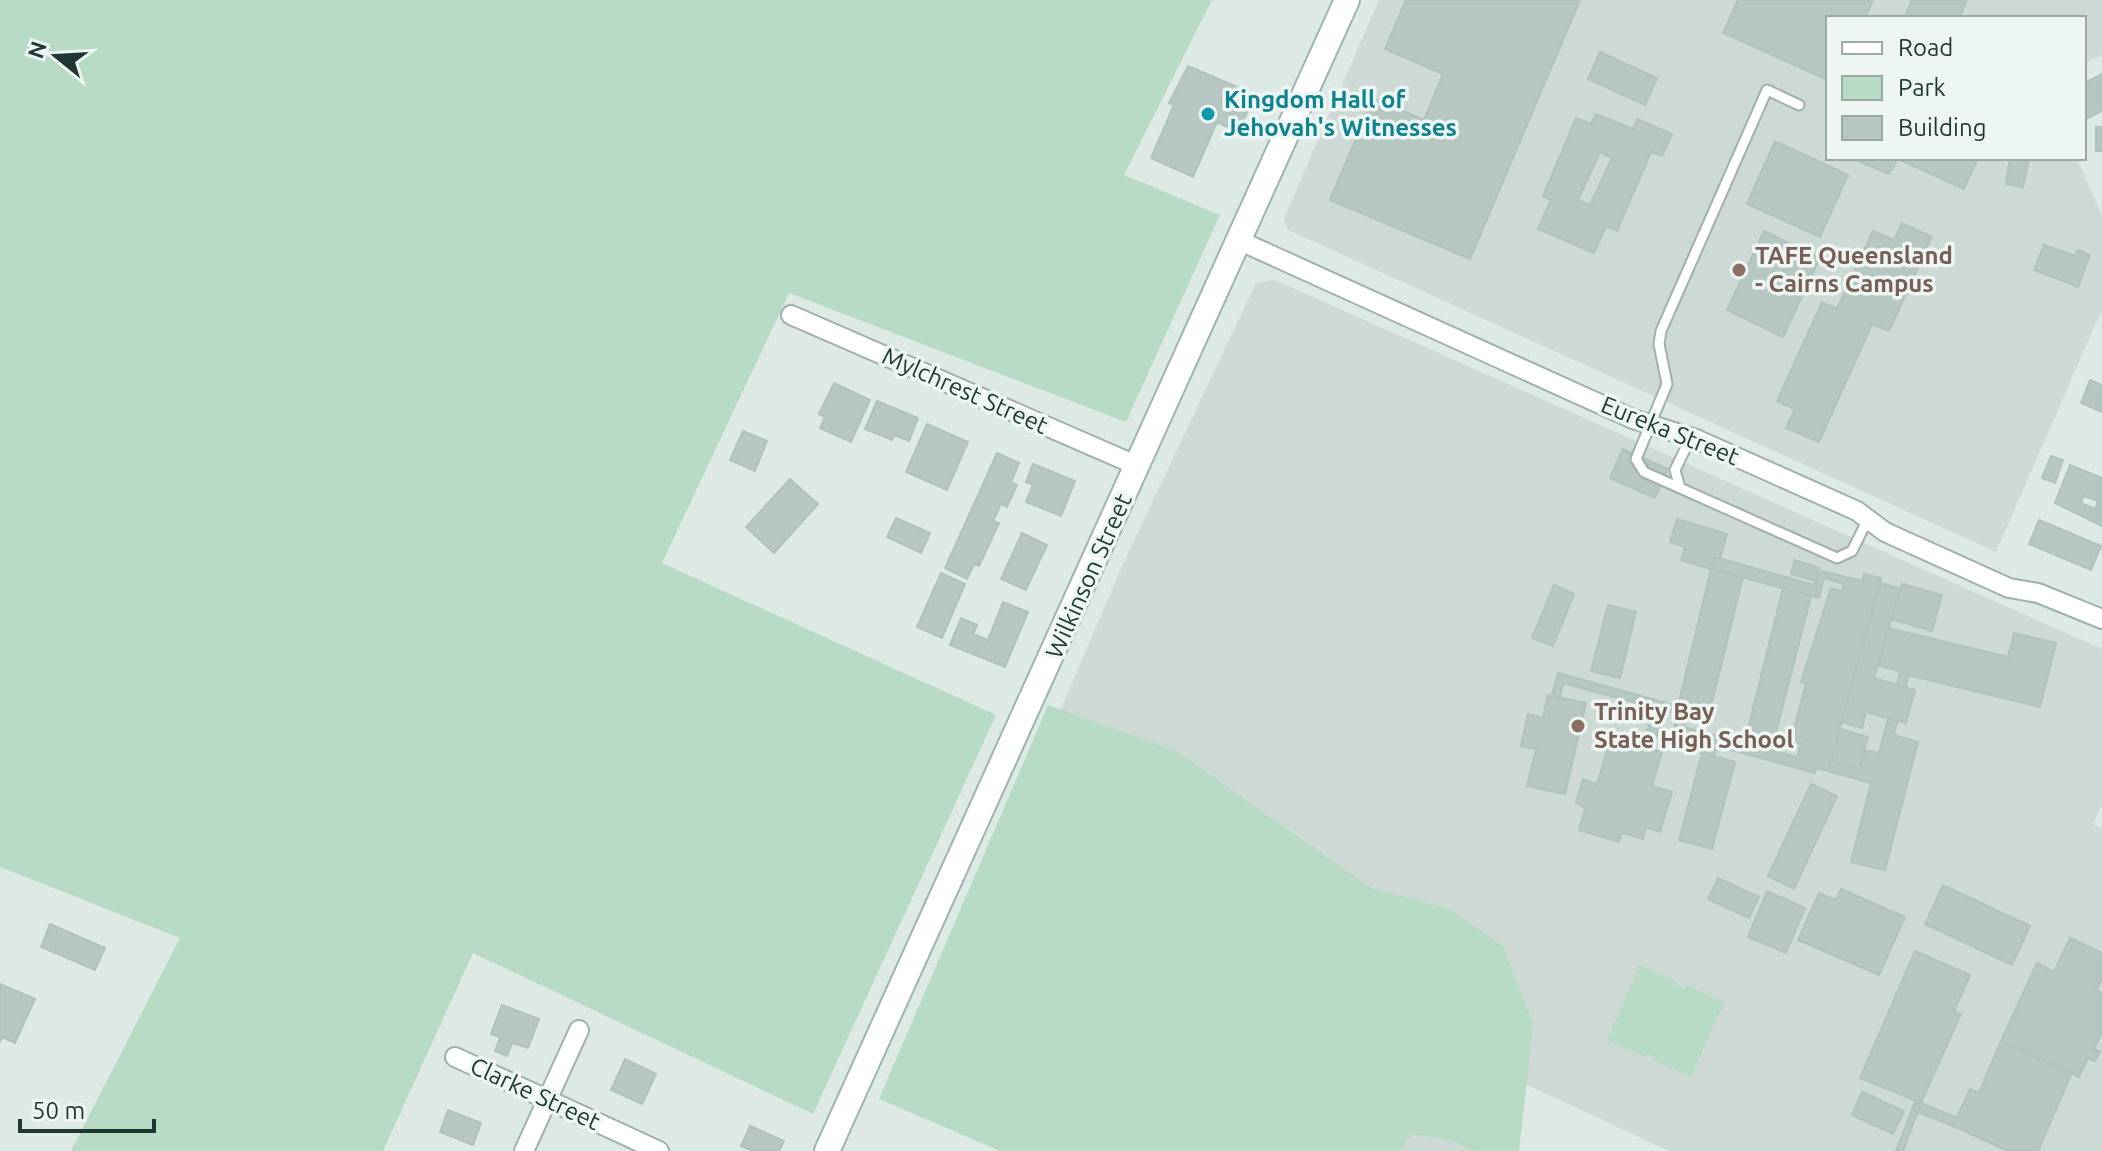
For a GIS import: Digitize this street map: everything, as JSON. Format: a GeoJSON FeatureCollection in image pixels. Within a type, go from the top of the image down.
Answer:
{"type":"FeatureCollection","features":[{"type":"Feature","properties":{"kind":"street","name":"Wilkinson Street"},"geometry":{"type":"LineString","coordinates":[[827,1151],[1347,0]]}},
{"type":"Feature","properties":{"kind":"street","name":"Eureka Street"},"geometry":{"type":"LineString","coordinates":[[1238,240],[1650,424],[1691,437],[1857,511],[1885,532],[2009,588],[2038,593],[2102,619]]}},
{"type":"Feature","properties":{"kind":"street","name":"Mylchrest Street"},"geometry":{"type":"LineString","coordinates":[[791,315],[1138,466]]}},
{"type":"Feature","properties":{"kind":"street"},"geometry":{"type":"LineString","coordinates":[[524,1151],[579,1030]]}},
{"type":"Feature","properties":{"kind":"street","name":"Clarke Street"},"geometry":{"type":"LineString","coordinates":[[455,1057],[659,1151]]}},
{"type":"Feature","properties":{"kind":"lane"},"geometry":{"type":"LineString","coordinates":[[1799,105],[1767,90],[1662,327],[1659,344],[1667,384],[1637,452],[1639,467],[1837,558],[1852,551],[1868,519]]}},
{"type":"Feature","properties":{"kind":"lane"},"geometry":{"type":"LineString","coordinates":[[1680,488],[1674,477],[1675,470],[1691,437]]}},
{"type":"Feature","properties":{"kind":"shaded area","name":"TAFE Queensland - Cairns Campus"},"geometry":{"type":"Polygon","coordinates":[[[1379,0],[2102,0],[2102,55],[2086,62],[2086,16],[1826,16],[1826,160],[2078,160],[2102,216],[2102,309],[1996,552],[1288,230],[1284,218],[1379,0]]]}},
{"type":"Feature","properties":{"kind":"shaded area","name":"Trinity Bay State High School"},"geometry":{"type":"Polygon","coordinates":[[[1275,280],[2102,649],[2102,804],[2093,824],[2102,828],[2102,1151],[1669,1151],[1004,842],[1123,564],[1256,283],[1275,280]]]}},
{"type":"Feature","properties":{"kind":"shaded area"},"geometry":{"type":"Polygon","coordinates":[[[1410,1134],[1451,1141],[1474,1151],[1400,1151],[1410,1134]]]}},
{"type":"Feature","properties":{"kind":"green space"},"geometry":{"type":"Polygon","coordinates":[[[0,0],[1212,0],[1124,175],[1220,215],[1126,422],[789,293],[662,563],[996,715],[813,1114],[473,953],[383,1151],[71,1151],[180,938],[0,867],[0,0]]]}},
{"type":"Feature","properties":{"kind":"green space"},"geometry":{"type":"Polygon","coordinates":[[[1048,705],[1176,751],[1371,888],[1449,909],[1503,946],[1533,1024],[1519,1151],[1474,1151],[1451,1141],[1411,1134],[1400,1151],[1000,1151],[879,1099],[1048,705]]]}},
{"type":"Feature","properties":{"kind":"green space"},"geometry":{"type":"Polygon","coordinates":[[[1640,965],[1677,982],[1676,985],[1685,989],[1687,985],[1724,1002],[1691,1077],[1653,1060],[1654,1057],[1646,1054],[1644,1057],[1607,1040],[1640,965]]]}},
{"type":"Feature","properties":{"kind":"building"},"geometry":{"type":"Polygon","coordinates":[[[1406,0],[1580,0],[1470,259],[1330,200],[1373,98],[1424,120],[1443,74],[1385,49],[1406,0]]]}},
{"type":"Feature","properties":{"kind":"building"},"geometry":{"type":"Polygon","coordinates":[[[1738,0],[1873,0],[1866,16],[1826,16],[1826,79],[1723,33],[1738,0]]]}},
{"type":"Feature","properties":{"kind":"building"},"geometry":{"type":"Polygon","coordinates":[[[1912,0],[1967,0],[1960,16],[1905,16],[1912,0]]]}},
{"type":"Feature","properties":{"kind":"building"},"geometry":{"type":"Polygon","coordinates":[[[1600,52],[1657,78],[1645,105],[1588,79],[1600,52]]]}},
{"type":"Feature","properties":{"kind":"building","name":"Kingdom Hall of Jehovah's Witnesses"},"geometry":{"type":"Polygon","coordinates":[[[1188,66],[1237,87],[1232,98],[1250,106],[1238,132],[1217,122],[1193,177],[1151,158],[1174,105],[1169,103],[1188,66]]]}},
{"type":"Feature","properties":{"kind":"building"},"geometry":{"type":"Polygon","coordinates":[[[2102,74],[2102,111],[2086,119],[2086,82],[2102,74]]]}},
{"type":"Feature","properties":{"kind":"building"},"geometry":{"type":"Polygon","coordinates":[[[1596,114],[1633,129],[1637,119],[1672,134],[1662,156],[1651,152],[1617,231],[1606,226],[1594,253],[1538,229],[1551,200],[1543,196],[1576,118],[1591,124],[1596,114]],[[1600,152],[1578,200],[1590,205],[1612,158],[1600,152]]]}},
{"type":"Feature","properties":{"kind":"building"},"geometry":{"type":"Polygon","coordinates":[[[2096,127],[2102,127],[2102,151],[2096,151],[2096,127]]]}},
{"type":"Feature","properties":{"kind":"building"},"geometry":{"type":"Polygon","coordinates":[[[1775,141],[1848,175],[1820,237],[1747,204],[1775,141]]]}},
{"type":"Feature","properties":{"kind":"building"},"geometry":{"type":"Polygon","coordinates":[[[1856,160],[1897,160],[1889,174],[1856,160]]]}},
{"type":"Feature","properties":{"kind":"building"},"geometry":{"type":"Polygon","coordinates":[[[1900,160],[1977,160],[1964,189],[1900,160]]]}},
{"type":"Feature","properties":{"kind":"building"},"geometry":{"type":"Polygon","coordinates":[[[2010,160],[2029,160],[2023,187],[2006,184],[2010,160]]]}},
{"type":"Feature","properties":{"kind":"building"},"geometry":{"type":"Polygon","coordinates":[[[1902,223],[1932,237],[1889,331],[1872,324],[1819,442],[1786,428],[1795,409],[1777,401],[1822,302],[1837,309],[1873,231],[1894,240],[1902,223]]]}},
{"type":"Feature","properties":{"kind":"building"},"geometry":{"type":"Polygon","coordinates":[[[1764,231],[1820,258],[1783,337],[1727,310],[1764,231]]]}},
{"type":"Feature","properties":{"kind":"building"},"geometry":{"type":"Polygon","coordinates":[[[2044,245],[2075,256],[2078,250],[2090,255],[2078,287],[2034,270],[2044,245]]]}},
{"type":"Feature","properties":{"kind":"building"},"geometry":{"type":"Polygon","coordinates":[[[2090,380],[2102,385],[2102,412],[2081,403],[2090,380]]]}},
{"type":"Feature","properties":{"kind":"building"},"geometry":{"type":"Polygon","coordinates":[[[834,383],[870,400],[851,442],[820,428],[825,417],[819,414],[834,383]]]}},
{"type":"Feature","properties":{"kind":"building"},"geometry":{"type":"Polygon","coordinates":[[[877,401],[918,418],[909,441],[894,435],[892,440],[865,429],[877,401]]]}},
{"type":"Feature","properties":{"kind":"building"},"geometry":{"type":"Polygon","coordinates":[[[927,424],[968,442],[947,490],[906,472],[927,424]]]}},
{"type":"Feature","properties":{"kind":"building"},"geometry":{"type":"Polygon","coordinates":[[[743,431],[767,441],[755,471],[730,460],[743,431]]]}},
{"type":"Feature","properties":{"kind":"building"},"geometry":{"type":"Polygon","coordinates":[[[1623,449],[1668,469],[1655,498],[1610,478],[1623,449]]]}},
{"type":"Feature","properties":{"kind":"building"},"geometry":{"type":"Polygon","coordinates":[[[997,453],[1019,463],[1011,482],[1017,485],[1007,507],[1001,504],[993,521],[999,523],[979,566],[974,564],[967,579],[945,568],[997,453]]]}},
{"type":"Feature","properties":{"kind":"building"},"geometry":{"type":"Polygon","coordinates":[[[2051,456],[2063,460],[2055,483],[2042,478],[2051,456]]]}},
{"type":"Feature","properties":{"kind":"building"},"geometry":{"type":"Polygon","coordinates":[[[1033,464],[1075,481],[1061,516],[1026,502],[1033,485],[1026,482],[1033,464]]]}},
{"type":"Feature","properties":{"kind":"building"},"geometry":{"type":"Polygon","coordinates":[[[2070,465],[2102,478],[2102,526],[2055,503],[2070,465]],[[2083,496],[2081,503],[2095,509],[2098,501],[2083,496]]]}},
{"type":"Feature","properties":{"kind":"building"},"geometry":{"type":"Polygon","coordinates":[[[790,479],[818,504],[774,553],[746,527],[790,479]]]}},
{"type":"Feature","properties":{"kind":"building"},"geometry":{"type":"Polygon","coordinates":[[[896,518],[930,533],[921,553],[887,537],[896,518]]]}},
{"type":"Feature","properties":{"kind":"building"},"geometry":{"type":"Polygon","coordinates":[[[1677,519],[1727,534],[1720,559],[1715,557],[1711,569],[1681,560],[1685,547],[1670,542],[1677,519]]]}},
{"type":"Feature","properties":{"kind":"building"},"geometry":{"type":"Polygon","coordinates":[[[2039,520],[2101,546],[2091,570],[2029,544],[2039,520]]]}},
{"type":"Feature","properties":{"kind":"building"},"geometry":{"type":"Polygon","coordinates":[[[1022,533],[1047,545],[1026,590],[1001,579],[1022,533]]]}},
{"type":"Feature","properties":{"kind":"building"},"geometry":{"type":"Polygon","coordinates":[[[1715,557],[1814,585],[1822,571],[1862,581],[1864,574],[1881,578],[1828,771],[1816,768],[1815,773],[1717,746],[1714,756],[1702,753],[1705,743],[1672,735],[1678,714],[1664,710],[1653,749],[1643,746],[1654,708],[1563,683],[1560,697],[1552,695],[1558,673],[1688,709],[1684,727],[1744,743],[1746,737],[1754,739],[1752,744],[1797,757],[1801,744],[1791,741],[1806,683],[1801,682],[1831,588],[1842,591],[1844,584],[1824,578],[1819,598],[1711,569],[1715,557]]]}},
{"type":"Feature","properties":{"kind":"building"},"geometry":{"type":"Polygon","coordinates":[[[1795,560],[1819,568],[1816,581],[1791,574],[1795,560]]]}},
{"type":"Feature","properties":{"kind":"building"},"geometry":{"type":"Polygon","coordinates":[[[1711,569],[1743,577],[1709,714],[1678,706],[1711,569]]]}},
{"type":"Feature","properties":{"kind":"building"},"geometry":{"type":"Polygon","coordinates":[[[941,573],[965,584],[942,638],[917,627],[941,573]]]}},
{"type":"Feature","properties":{"kind":"building"},"geometry":{"type":"Polygon","coordinates":[[[1881,583],[1900,589],[1874,678],[1915,690],[1906,723],[1866,712],[1862,728],[1841,722],[1881,583]]]}},
{"type":"Feature","properties":{"kind":"building"},"geometry":{"type":"Polygon","coordinates":[[[1902,584],[1942,595],[1932,631],[1891,619],[1902,584]]]}},
{"type":"Feature","properties":{"kind":"building"},"geometry":{"type":"Polygon","coordinates":[[[1554,585],[1574,594],[1553,646],[1532,638],[1554,585]]]}},
{"type":"Feature","properties":{"kind":"building"},"geometry":{"type":"Polygon","coordinates":[[[1783,588],[1811,596],[1773,744],[1746,737],[1783,588]]]}},
{"type":"Feature","properties":{"kind":"building"},"geometry":{"type":"Polygon","coordinates":[[[1003,602],[1028,612],[1005,667],[950,645],[961,618],[977,625],[973,634],[988,640],[1003,602]]]}},
{"type":"Feature","properties":{"kind":"building"},"geometry":{"type":"Polygon","coordinates":[[[1608,605],[1636,612],[1620,678],[1591,671],[1608,605]]]}},
{"type":"Feature","properties":{"kind":"building"},"geometry":{"type":"Polygon","coordinates":[[[1888,628],[2008,657],[2014,633],[2056,643],[2040,707],[1908,675],[1906,687],[1897,685],[1900,671],[1879,666],[1888,628]]]}},
{"type":"Feature","properties":{"kind":"building"},"geometry":{"type":"Polygon","coordinates":[[[1548,695],[1586,703],[1565,794],[1527,786],[1536,749],[1521,746],[1528,714],[1543,718],[1548,695]]]}},
{"type":"Feature","properties":{"kind":"building"},"geometry":{"type":"Polygon","coordinates":[[[1888,718],[1897,721],[1894,735],[1918,742],[1885,870],[1851,862],[1871,783],[1828,771],[1831,761],[1859,769],[1865,750],[1879,753],[1888,718]]]}},
{"type":"Feature","properties":{"kind":"building"},"geometry":{"type":"Polygon","coordinates":[[[1840,729],[1868,737],[1859,769],[1831,761],[1840,729]]]}},
{"type":"Feature","properties":{"kind":"building"},"geometry":{"type":"Polygon","coordinates":[[[1611,737],[1662,752],[1652,786],[1672,792],[1660,832],[1646,827],[1643,839],[1622,833],[1619,842],[1579,830],[1585,809],[1576,802],[1583,779],[1597,784],[1611,737]]]}},
{"type":"Feature","properties":{"kind":"building"},"geometry":{"type":"Polygon","coordinates":[[[1702,753],[1735,762],[1712,849],[1679,840],[1702,753]]]}},
{"type":"Feature","properties":{"kind":"building"},"geometry":{"type":"Polygon","coordinates":[[[1811,784],[1837,796],[1794,889],[1768,876],[1811,784]]]}},
{"type":"Feature","properties":{"kind":"building"},"geometry":{"type":"Polygon","coordinates":[[[1718,878],[1759,897],[1749,918],[1708,899],[1718,878]]]}},
{"type":"Feature","properties":{"kind":"building"},"geometry":{"type":"Polygon","coordinates":[[[1943,885],[2030,926],[2012,965],[1925,924],[1943,885]]]}},
{"type":"Feature","properties":{"kind":"building"},"geometry":{"type":"Polygon","coordinates":[[[1841,889],[1905,917],[1879,975],[1798,940],[1819,893],[1836,900],[1841,889]]]}},
{"type":"Feature","properties":{"kind":"building"},"geometry":{"type":"Polygon","coordinates":[[[1767,891],[1805,908],[1786,953],[1748,937],[1767,891]]]}},
{"type":"Feature","properties":{"kind":"building"},"geometry":{"type":"Polygon","coordinates":[[[50,924],[105,948],[95,970],[41,947],[50,924]]]}},
{"type":"Feature","properties":{"kind":"building"},"geometry":{"type":"Polygon","coordinates":[[[2070,938],[2102,953],[2102,979],[2096,991],[2102,993],[2102,1032],[2094,1049],[2100,1051],[2095,1061],[2088,1058],[2079,1077],[2001,1041],[2037,963],[2054,972],[2070,938]]]}},
{"type":"Feature","properties":{"kind":"building"},"geometry":{"type":"Polygon","coordinates":[[[1915,951],[1970,975],[1954,1011],[1961,1014],[1921,1103],[1860,1078],[1915,951]]]}},
{"type":"Feature","properties":{"kind":"building"},"geometry":{"type":"Polygon","coordinates":[[[0,984],[35,999],[15,1043],[2,1037],[0,1042],[0,984]]]}},
{"type":"Feature","properties":{"kind":"building"},"geometry":{"type":"Polygon","coordinates":[[[502,1005],[539,1019],[528,1048],[512,1043],[507,1056],[495,1051],[500,1037],[491,1034],[502,1005]]]}},
{"type":"Feature","properties":{"kind":"building"},"geometry":{"type":"Polygon","coordinates":[[[2001,1041],[2072,1072],[2038,1151],[2008,1151],[1953,1126],[1970,1089],[1979,1093],[2001,1041]]]}},
{"type":"Feature","properties":{"kind":"building"},"geometry":{"type":"Polygon","coordinates":[[[625,1059],[656,1074],[642,1104],[611,1090],[625,1059]]]}},
{"type":"Feature","properties":{"kind":"building"},"geometry":{"type":"Polygon","coordinates":[[[1862,1092],[1904,1111],[1893,1134],[1852,1115],[1862,1092]]]}},
{"type":"Feature","properties":{"kind":"building"},"geometry":{"type":"Polygon","coordinates":[[[1915,1102],[1921,1103],[1903,1151],[1896,1151],[1915,1102]]]}},
{"type":"Feature","properties":{"kind":"building"},"geometry":{"type":"Polygon","coordinates":[[[1921,1103],[1957,1118],[1953,1126],[1918,1112],[1921,1103]]]}},
{"type":"Feature","properties":{"kind":"building"},"geometry":{"type":"Polygon","coordinates":[[[448,1110],[481,1123],[473,1145],[440,1132],[448,1110]]]}},
{"type":"Feature","properties":{"kind":"building"},"geometry":{"type":"Polygon","coordinates":[[[750,1126],[784,1141],[779,1151],[753,1151],[741,1146],[750,1126]]]}},
{"type":"Feature","properties":{"kind":"place","name":"Kingdom Hall of Jehovah's Witnesses"},"geometry":{"type":"Point","coordinates":[1208,114]}},
{"type":"Feature","properties":{"kind":"place","name":"TAFE Queensland - Cairns Campus"},"geometry":{"type":"Point","coordinates":[1739,270]}},
{"type":"Feature","properties":{"kind":"place","name":"Trinity Bay State High School"},"geometry":{"type":"Point","coordinates":[1578,726]}}]}
